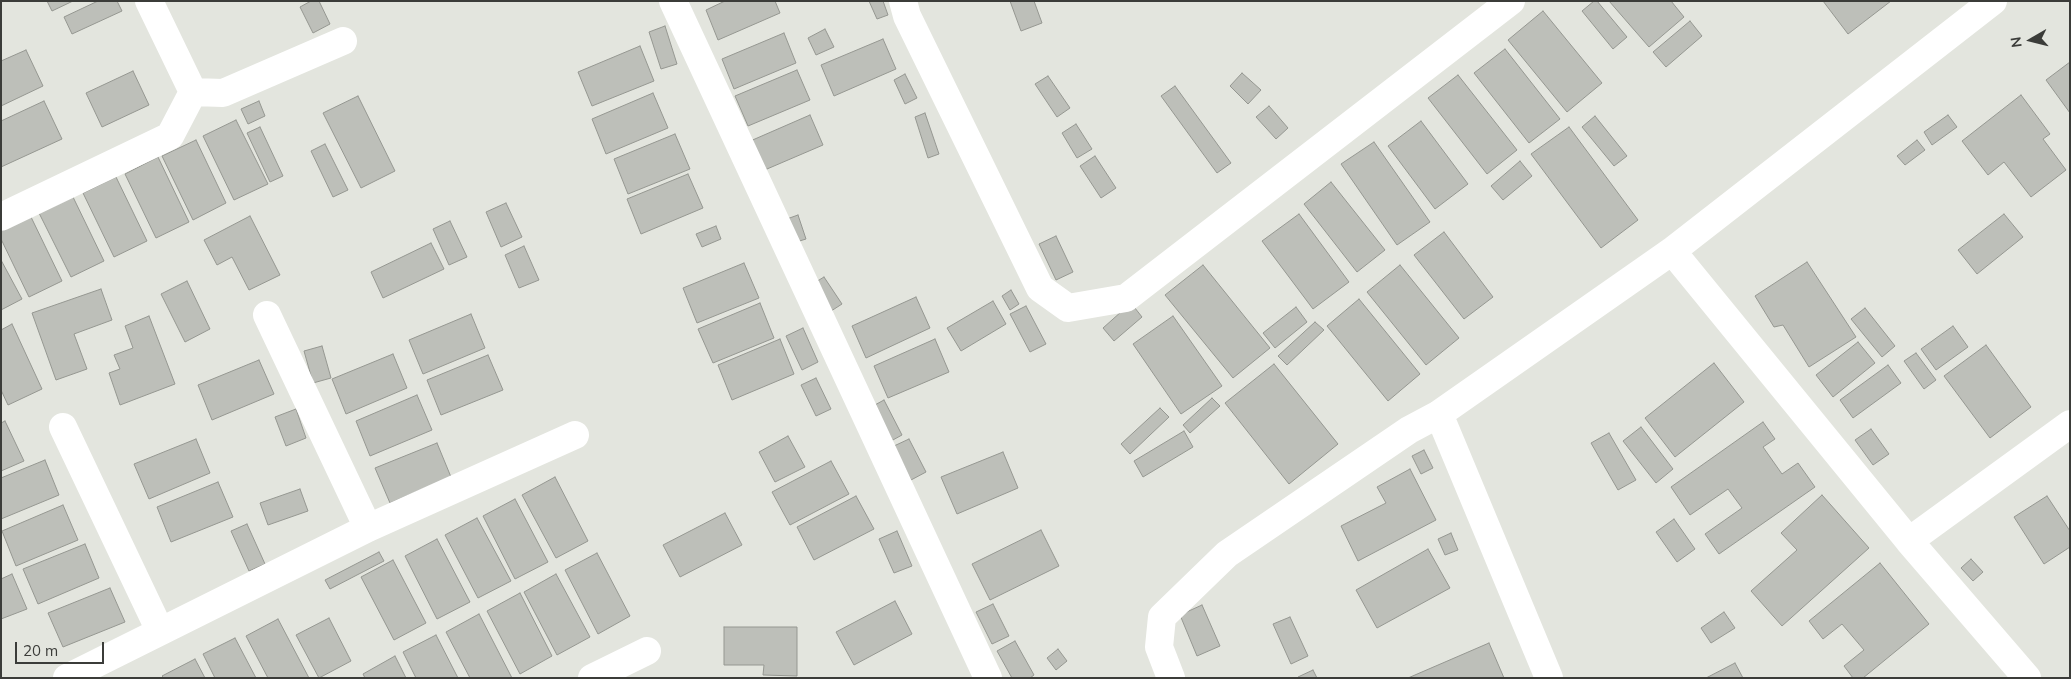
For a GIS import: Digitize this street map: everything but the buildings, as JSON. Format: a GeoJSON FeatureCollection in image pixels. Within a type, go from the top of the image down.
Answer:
{"type":"FeatureCollection","features":[{"type":"Feature","properties":{"kind":"street"},"geometry":{"type":"LineString","coordinates":[[149,1],[193,92]]}},
{"type":"Feature","properties":{"kind":"street"},"geometry":{"type":"LineString","coordinates":[[673,1],[988,678]]}},
{"type":"Feature","properties":{"kind":"street"},"geometry":{"type":"LineString","coordinates":[[903,1],[907,16],[1040,288],[1068,308],[1126,298],[1511,1]]}},
{"type":"Feature","properties":{"kind":"street"},"geometry":{"type":"LineString","coordinates":[[1171,678],[1159,647],[1162,617],[1227,554],[1409,430],[1439,414],[1672,252],[1993,1]]}},
{"type":"Feature","properties":{"kind":"street"},"geometry":{"type":"LineString","coordinates":[[193,92],[223,93],[343,41]]}},
{"type":"Feature","properties":{"kind":"street"},"geometry":{"type":"LineString","coordinates":[[1,217],[170,136],[193,92]]}},
{"type":"Feature","properties":{"kind":"street"},"geometry":{"type":"LineString","coordinates":[[1672,252],[1909,541],[2027,678]]}},
{"type":"Feature","properties":{"kind":"street"},"geometry":{"type":"LineString","coordinates":[[267,315],[368,528]]}},
{"type":"Feature","properties":{"kind":"street"},"geometry":{"type":"LineString","coordinates":[[1439,414],[1549,678]]}},
{"type":"Feature","properties":{"kind":"street"},"geometry":{"type":"LineString","coordinates":[[1909,541],[2070,424]]}},
{"type":"Feature","properties":{"kind":"street"},"geometry":{"type":"LineString","coordinates":[[63,427],[160,632]]}},
{"type":"Feature","properties":{"kind":"street"},"geometry":{"type":"LineString","coordinates":[[67,678],[368,528],[575,435]]}},
{"type":"Feature","properties":{"kind":"street"},"geometry":{"type":"LineString","coordinates":[[592,678],[647,651]]}}]}
